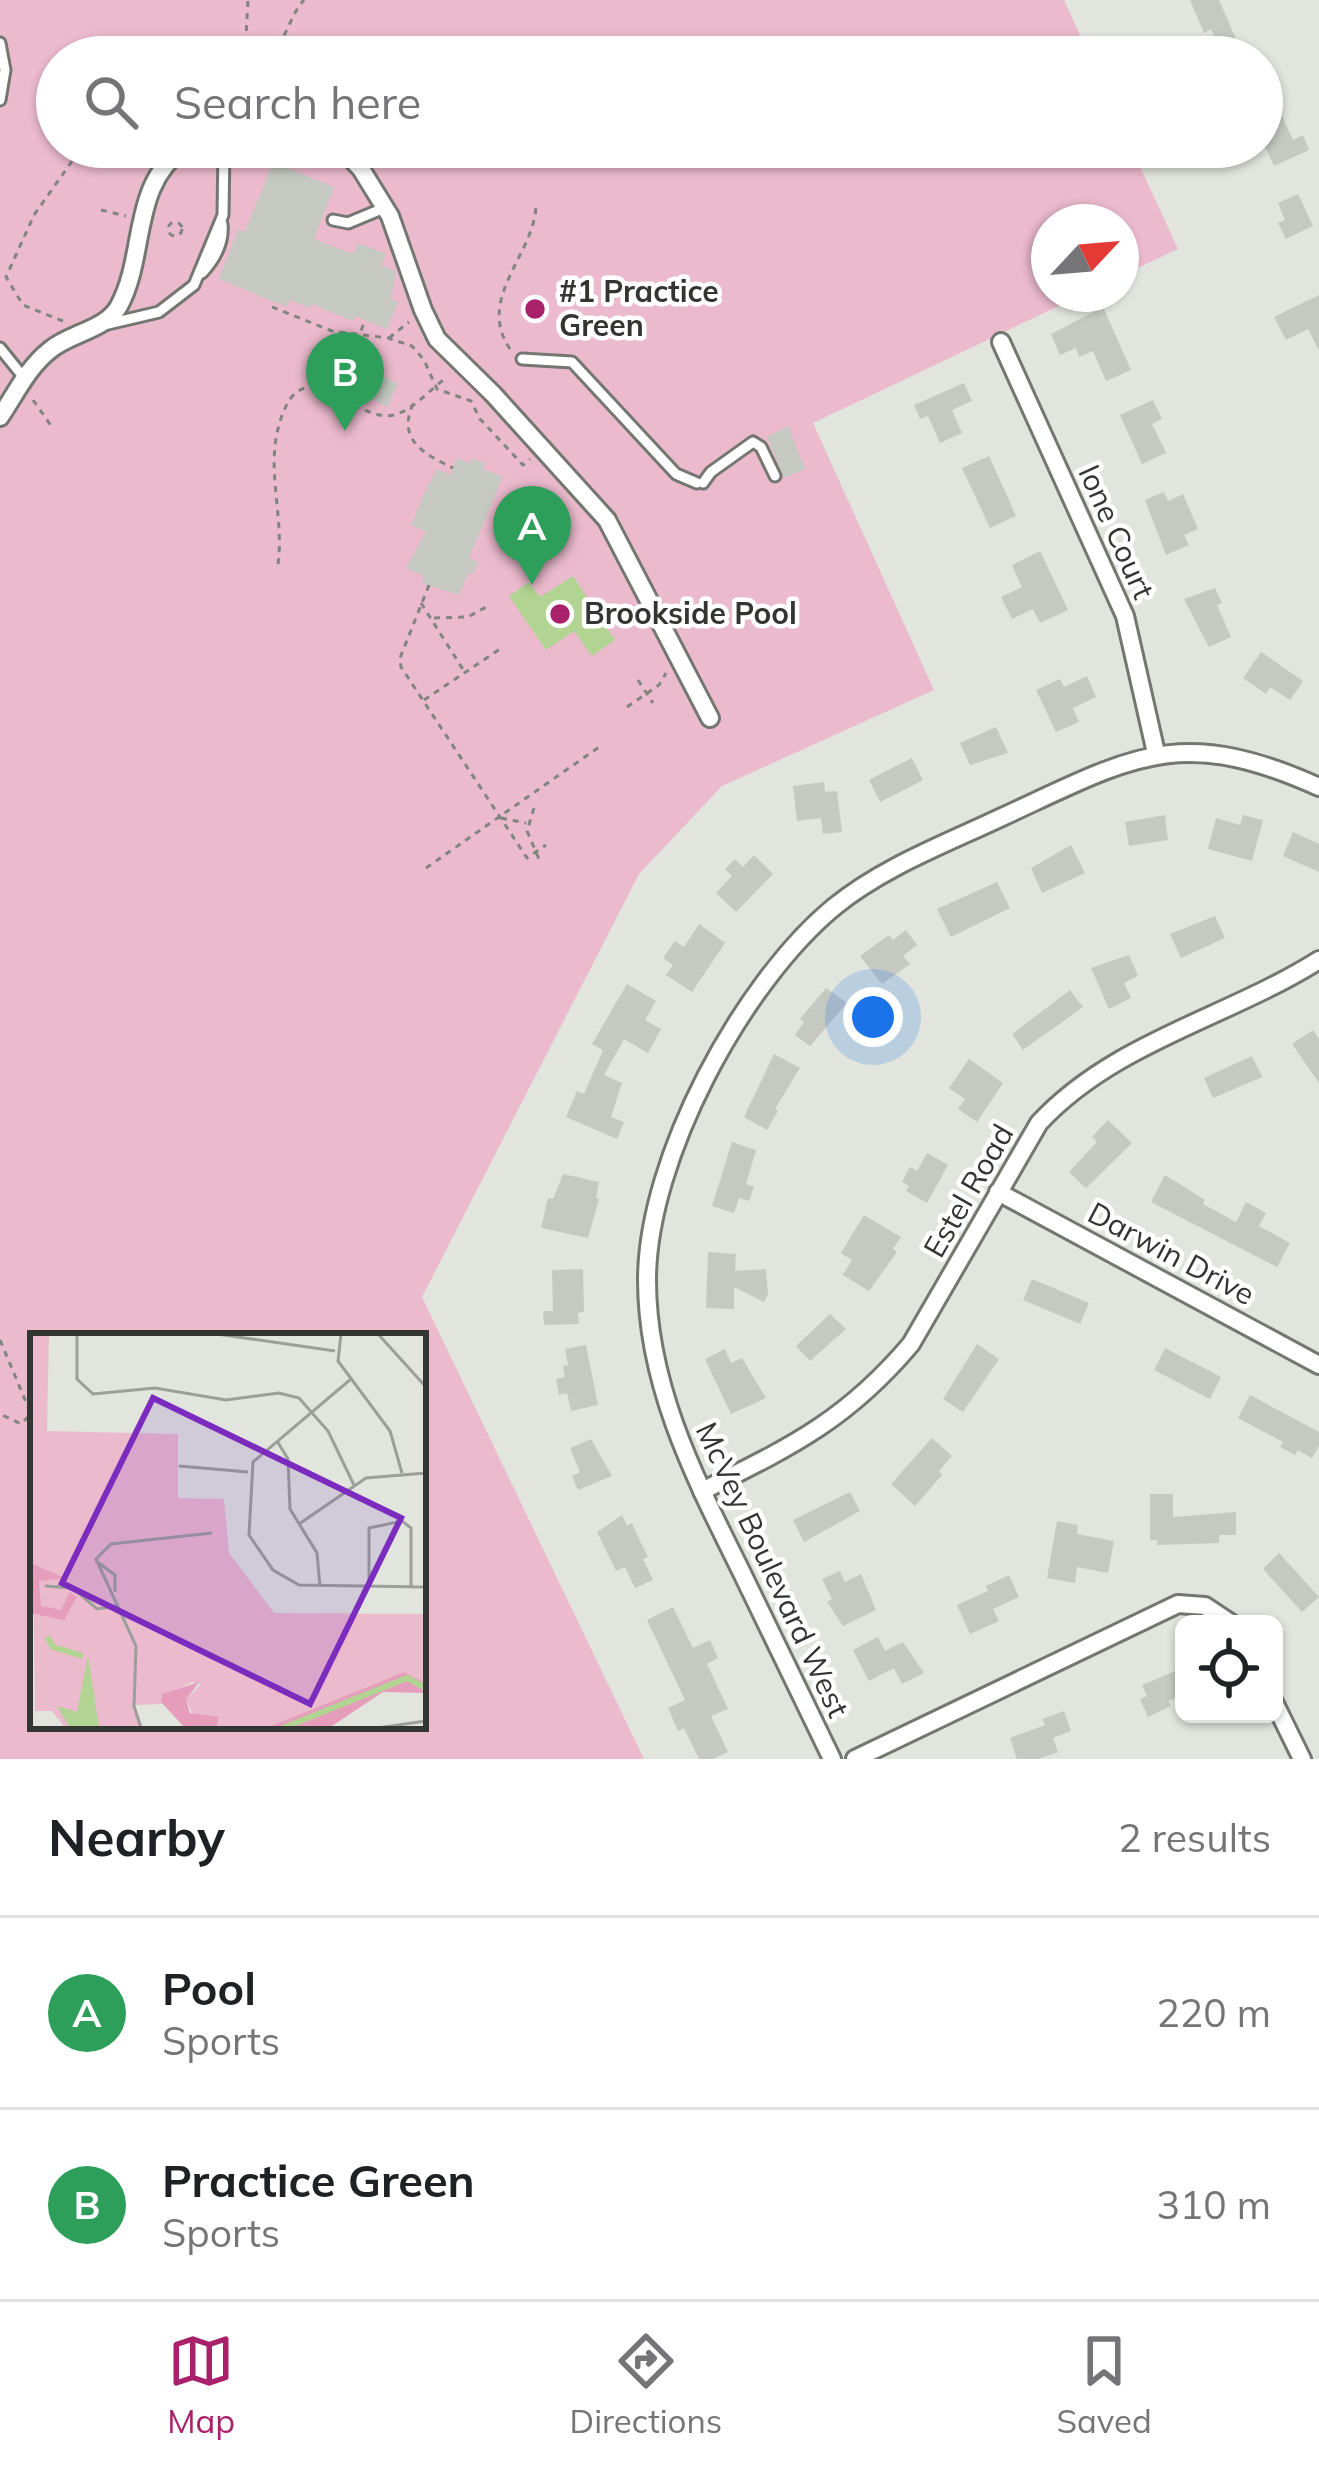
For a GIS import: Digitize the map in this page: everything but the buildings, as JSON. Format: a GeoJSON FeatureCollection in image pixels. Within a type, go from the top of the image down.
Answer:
{"type":"FeatureCollection","features":[{"type":"Feature","properties":{"kind":"street"},"geometry":{"type":"LineString","coordinates":[[0,417],[46,352],[111,317],[118,308],[153,182],[162,168]]}},
{"type":"Feature","properties":{"kind":"street"},"geometry":{"type":"LineString","coordinates":[[360,168],[401,242],[424,314],[444,348],[612,527],[710,718]]}},
{"type":"Feature","properties":{"kind":"street","name":"Ione Court"},"geometry":{"type":"LineString","coordinates":[[1000,342],[1125,616],[1156,753]]}},
{"type":"Feature","properties":{"kind":"street","name":"McVey Boulevard West"},"geometry":{"type":"LineString","coordinates":[[832,1759],[702,1491],[669,1414],[655,1363],[648,1247],[664,1174],[684,1123],[751,1001],[802,935],[870,882],[1083,780],[1156,753],[1185,751],[1263,762],[1319,787]]}},
{"type":"Feature","properties":{"kind":"street","name":"Estel Road"},"geometry":{"type":"LineString","coordinates":[[702,1491],[838,1417],[886,1374],[911,1344],[1039,1123],[1064,1096],[1091,1075],[1145,1046],[1275,988],[1319,960]]}},
{"type":"Feature","properties":{"kind":"street","name":"Darwin Drive"},"geometry":{"type":"LineString","coordinates":[[998,1192],[1319,1364]]}},
{"type":"Feature","properties":{"kind":"street"},"geometry":{"type":"LineString","coordinates":[[855,1759],[1154,1613],[1178,1604],[1204,1606],[1218,1615]]}},
{"type":"Feature","properties":{"kind":"street"},"geometry":{"type":"LineString","coordinates":[[1283,1720],[1302,1759]]}},
{"type":"Feature","properties":{"kind":"lane"},"geometry":{"type":"LineString","coordinates":[[0,43],[5,70],[0,100]]}},
{"type":"Feature","properties":{"kind":"lane"},"geometry":{"type":"LineString","coordinates":[[91,327],[159,312],[190,290],[223,237],[224,168]]}},
{"type":"Feature","properties":{"kind":"lane"},"geometry":{"type":"LineString","coordinates":[[333,220],[351,222],[385,208]]}},
{"type":"Feature","properties":{"kind":"lane"},"geometry":{"type":"LineString","coordinates":[[198,278],[223,218]]}},
{"type":"Feature","properties":{"kind":"lane"},"geometry":{"type":"LineString","coordinates":[[0,349],[24,382]]}},
{"type":"Feature","properties":{"kind":"lane"},"geometry":{"type":"LineString","coordinates":[[522,359],[572,362],[676,474],[700,483],[754,442],[775,476]]}},
{"type":"Feature","properties":{"kind":"path"},"geometry":{"type":"LineString","coordinates":[[246,36],[248,0]]}},
{"type":"Feature","properties":{"kind":"path"},"geometry":{"type":"LineString","coordinates":[[282,36],[304,0]]}},
{"type":"Feature","properties":{"kind":"path"},"geometry":{"type":"LineString","coordinates":[[67,168],[34,215],[6,277],[23,305],[70,324]]}},
{"type":"Feature","properties":{"kind":"path"},"geometry":{"type":"LineString","coordinates":[[522,359],[506,344],[500,322],[507,274],[532,228],[536,205]]}},
{"type":"Feature","properties":{"kind":"path"},"geometry":{"type":"LineString","coordinates":[[181,231],[209,245]]}},
{"type":"Feature","properties":{"kind":"path"},"geometry":{"type":"LineString","coordinates":[[272,307],[323,328],[387,338],[418,352],[435,386],[444,394],[471,401],[479,418],[524,465],[535,456]]}},
{"type":"Feature","properties":{"kind":"path"},"geometry":{"type":"LineString","coordinates":[[387,338],[424,314]]}},
{"type":"Feature","properties":{"kind":"path"},"geometry":{"type":"LineString","coordinates":[[345,333],[349,320]]}},
{"type":"Feature","properties":{"kind":"path"},"geometry":{"type":"LineString","coordinates":[[353,353],[365,320]]}},
{"type":"Feature","properties":{"kind":"path"},"geometry":{"type":"LineString","coordinates":[[278,564],[274,454],[289,403],[303,390],[315,387],[386,416],[402,412],[464,365]]}},
{"type":"Feature","properties":{"kind":"path"},"geometry":{"type":"LineString","coordinates":[[24,382],[52,428]]}},
{"type":"Feature","properties":{"kind":"path"},"geometry":{"type":"LineString","coordinates":[[338,395],[341,385]]}},
{"type":"Feature","properties":{"kind":"path"},"geometry":{"type":"LineString","coordinates":[[418,399],[408,419],[411,440],[421,452],[453,468]]}},
{"type":"Feature","properties":{"kind":"path"},"geometry":{"type":"LineString","coordinates":[[429,585],[400,662],[527,858],[546,845]]}},
{"type":"Feature","properties":{"kind":"path"},"geometry":{"type":"LineString","coordinates":[[422,604],[465,673]]}},
{"type":"Feature","properties":{"kind":"path"},"geometry":{"type":"LineString","coordinates":[[430,617],[468,617],[488,606]]}},
{"type":"Feature","properties":{"kind":"path"},"geometry":{"type":"LineString","coordinates":[[423,700],[503,647]]}},
{"type":"Feature","properties":{"kind":"path"},"geometry":{"type":"LineString","coordinates":[[627,707],[663,681],[666,665]]}},
{"type":"Feature","properties":{"kind":"path"},"geometry":{"type":"LineString","coordinates":[[638,680],[653,703]]}},
{"type":"Feature","properties":{"kind":"path"},"geometry":{"type":"LineString","coordinates":[[426,868],[602,745]]}},
{"type":"Feature","properties":{"kind":"path"},"geometry":{"type":"LineString","coordinates":[[534,808],[527,823],[528,839],[539,859]]}},
{"type":"Feature","properties":{"kind":"path"},"geometry":{"type":"LineString","coordinates":[[501,818],[527,823]]}},
{"type":"Feature","properties":{"kind":"path"},"geometry":{"type":"LineString","coordinates":[[0,1340],[30,1412]]}},
{"type":"Feature","properties":{"kind":"path"},"geometry":{"type":"LineString","coordinates":[[0,1414],[21,1424],[30,1415]]}},
{"type":"Feature","properties":{"kind":"shaded area"},"geometry":{"type":"Polygon","coordinates":[[[0,0],[1064,0],[1080,36],[36,36],[36,168],[1141,168],[1178,249],[1139,267],[1139,204],[1031,204],[1031,312],[1046,312],[813,423],[934,690],[722,786],[639,874],[422,1297],[644,1759],[0,1759],[0,0]]]}},
{"type":"Feature","properties":{"kind":"shaded area","name":"Brookside Pool"},"geometry":{"type":"Polygon","coordinates":[[[573,576],[615,640],[592,656],[574,631],[546,650],[509,596],[529,582],[540,597],[573,576]]]}},
{"type":"Feature","properties":{"kind":"place","name":"#1 Practice Green"},"geometry":{"type":"Point","coordinates":[535,309]}},
{"type":"Feature","properties":{"kind":"place","name":"Practice Green"},"geometry":{"type":"Point","coordinates":[345,431]}},
{"type":"Feature","properties":{"kind":"place","name":"Pool"},"geometry":{"type":"Point","coordinates":[532,585]}},
{"type":"Feature","properties":{"kind":"place","name":"Brookside Pool"},"geometry":{"type":"Point","coordinates":[560,614]}}]}
